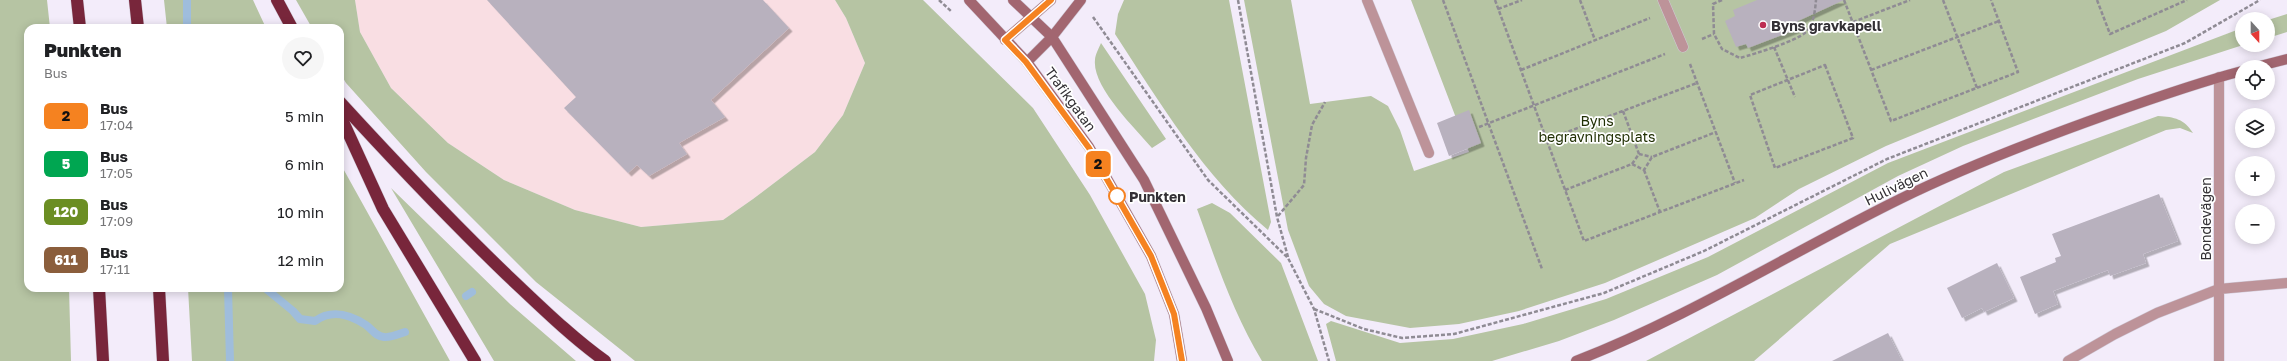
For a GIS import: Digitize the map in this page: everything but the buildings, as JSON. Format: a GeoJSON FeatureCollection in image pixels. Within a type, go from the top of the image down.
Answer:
{"type":"FeatureCollection","features":[{"type":"Feature","properties":{"kind":"highway"},"geometry":{"type":"LineString","coordinates":[[77,0],[80,24]]}},
{"type":"Feature","properties":{"kind":"highway"},"geometry":{"type":"LineString","coordinates":[[135,0],[138,24]]}},
{"type":"Feature","properties":{"kind":"highway"},"geometry":{"type":"LineString","coordinates":[[277,0],[290,24]]}},
{"type":"Feature","properties":{"kind":"highway"},"geometry":{"type":"LineString","coordinates":[[344,106],[458,227],[528,294],[605,361]]}},
{"type":"Feature","properties":{"kind":"highway"},"geometry":{"type":"LineString","coordinates":[[344,125],[383,209],[475,361]]}},
{"type":"Feature","properties":{"kind":"highway"},"geometry":{"type":"LineString","coordinates":[[99,292],[103,361]]}},
{"type":"Feature","properties":{"kind":"highway"},"geometry":{"type":"LineString","coordinates":[[159,292],[163,361]]}},
{"type":"Feature","properties":{"kind":"main road","name":"Trafikgatan"},"geometry":{"type":"LineString","coordinates":[[969,0],[1026,62],[1089,148],[1151,256],[1174,314],[1182,361]]}},
{"type":"Feature","properties":{"kind":"main road","name":"Trafikgatan"},"geometry":{"type":"LineString","coordinates":[[1013,0],[1052,37],[1144,180],[1206,308],[1228,361]]}},
{"type":"Feature","properties":{"kind":"main road"},"geometry":{"type":"LineString","coordinates":[[1005,40],[1051,0]]}},
{"type":"Feature","properties":{"kind":"main road"},"geometry":{"type":"LineString","coordinates":[[1026,62],[1052,37],[1081,1]]}},
{"type":"Feature","properties":{"kind":"main road"},"geometry":{"type":"LineString","coordinates":[[2275,62],[2287,59]]}},
{"type":"Feature","properties":{"kind":"main road","name":"Hulivägen"},"geometry":{"type":"LineString","coordinates":[[1576,361],[1610,348],[1704,303],[1887,205],[1982,162],[2081,124],[2220,76],[2235,73]]}},
{"type":"Feature","properties":{"kind":"street"},"geometry":{"type":"LineString","coordinates":[[1368,0],[1429,152]]}},
{"type":"Feature","properties":{"kind":"street"},"geometry":{"type":"LineString","coordinates":[[1663,0],[1683,47]]}},
{"type":"Feature","properties":{"kind":"street","name":"Bondevägen"},"geometry":{"type":"LineString","coordinates":[[2219,361],[2220,76]]}},
{"type":"Feature","properties":{"kind":"street"},"geometry":{"type":"LineString","coordinates":[[2068,361],[2115,334],[2157,313],[2219,289],[2287,283]]}},
{"type":"Feature","properties":{"kind":"path"},"geometry":{"type":"LineString","coordinates":[[1238,0],[1278,217],[1288,258],[1314,309],[1329,361]]}},
{"type":"Feature","properties":{"kind":"path"},"geometry":{"type":"LineString","coordinates":[[1443,0],[1542,269]]}},
{"type":"Feature","properties":{"kind":"path"},"geometry":{"type":"LineString","coordinates":[[1495,0],[1584,241],[1744,180]]}},
{"type":"Feature","properties":{"kind":"path"},"geometry":{"type":"LineString","coordinates":[[1498,9],[1522,0]]}},
{"type":"Feature","properties":{"kind":"path"},"geometry":{"type":"LineString","coordinates":[[1580,0],[1595,40]]}},
{"type":"Feature","properties":{"kind":"path"},"geometry":{"type":"LineString","coordinates":[[1722,0],[1714,4],[1714,34],[1722,49],[1740,58],[1774,47],[1805,32],[1815,15],[1816,0]]}},
{"type":"Feature","properties":{"kind":"path"},"geometry":{"type":"LineString","coordinates":[[1844,0],[1891,120],[2018,72],[1991,0]]}},
{"type":"Feature","properties":{"kind":"path"},"geometry":{"type":"LineString","coordinates":[[1853,22],[1910,0]]}},
{"type":"Feature","properties":{"kind":"path"},"geometry":{"type":"LineString","coordinates":[[1943,0],[1977,88]]}},
{"type":"Feature","properties":{"kind":"path"},"geometry":{"type":"LineString","coordinates":[[2097,0],[2110,34],[2187,0]]}},
{"type":"Feature","properties":{"kind":"path"},"geometry":{"type":"LineString","coordinates":[[1314,309],[1364,329],[1402,338],[1454,334],[1604,294],[1704,251],[1887,159],[2184,43],[2260,0]]}},
{"type":"Feature","properties":{"kind":"path"},"geometry":{"type":"LineString","coordinates":[[1081,1],[1104,31],[1170,128],[1208,180],[1288,258]]}},
{"type":"Feature","properties":{"kind":"path"},"geometry":{"type":"LineString","coordinates":[[1521,70],[1667,11]]}},
{"type":"Feature","properties":{"kind":"path"},"geometry":{"type":"LineString","coordinates":[[1871,70],[1999,21]]}},
{"type":"Feature","properties":{"kind":"path"},"geometry":{"type":"LineString","coordinates":[[1479,127],[1534,107],[1714,34]]}},
{"type":"Feature","properties":{"kind":"path"},"geometry":{"type":"LineString","coordinates":[[1683,47],[1735,183]]}},
{"type":"Feature","properties":{"kind":"path"},"geometry":{"type":"LineString","coordinates":[[1774,47],[1795,97]]}},
{"type":"Feature","properties":{"kind":"path"},"geometry":{"type":"LineString","coordinates":[[1825,65],[1853,138],[1775,168],[1750,95],[1788,79],[1825,65]]}},
{"type":"Feature","properties":{"kind":"path"},"geometry":{"type":"LineString","coordinates":[[1546,140],[1697,83]]}},
{"type":"Feature","properties":{"kind":"path"},"geometry":{"type":"LineString","coordinates":[[1278,217],[1304,185],[1306,158],[1312,125],[1325,102]]}},
{"type":"Feature","properties":{"kind":"path"},"geometry":{"type":"LineString","coordinates":[[1623,111],[1639,154]]}},
{"type":"Feature","properties":{"kind":"path"},"geometry":{"type":"LineString","coordinates":[[1639,154],[1652,157],[1716,132]]}},
{"type":"Feature","properties":{"kind":"path"},"geometry":{"type":"LineString","coordinates":[[1565,190],[1632,164],[1639,154]]}},
{"type":"Feature","properties":{"kind":"path"},"geometry":{"type":"LineString","coordinates":[[1644,170],[1652,157]]}},
{"type":"Feature","properties":{"kind":"path"},"geometry":{"type":"LineString","coordinates":[[1632,164],[1644,170],[1660,212]]}},
{"type":"Feature","properties":{"kind":"shaded area"},"geometry":{"type":"Polygon","coordinates":[[[355,0],[835,0],[846,18],[865,63],[843,115],[815,152],[753,199],[723,220],[641,227],[575,210],[504,180],[448,143],[391,88],[360,32],[355,0]]]}},
{"type":"Feature","properties":{"kind":"green space"},"geometry":{"type":"Polygon","coordinates":[[[0,0],[47,0],[50,24],[24,24],[24,292],[69,292],[71,361],[0,361],[0,0]]]}},
{"type":"Feature","properties":{"kind":"green space"},"geometry":{"type":"Polygon","coordinates":[[[164,0],[253,0],[264,24],[167,24],[164,0]]]}},
{"type":"Feature","properties":{"kind":"green space"},"geometry":{"type":"Polygon","coordinates":[[[296,0],[355,0],[360,32],[391,88],[448,143],[504,180],[575,210],[641,227],[723,220],[815,152],[843,115],[865,63],[846,18],[835,0],[923,0],[1033,108],[1090,195],[1145,294],[1156,340],[1154,361],[635,361],[536,282],[426,172],[346,83],[344,80],[344,24],[310,24],[296,0]]]}},
{"type":"Feature","properties":{"kind":"green space"},"geometry":{"type":"Polygon","coordinates":[[[1124,0],[1229,0],[1271,222],[1268,230],[1223,187],[1203,163],[1166,112],[1115,34],[1118,14],[1124,0]]]}},
{"type":"Feature","properties":{"kind":"green space","name":"Byns begravningsplats"},"geometry":{"type":"Polygon","coordinates":[[[1244,0],[1291,0],[1310,104],[1371,96],[1388,106],[1400,130],[1414,171],[1469,152],[1411,0],[2220,0],[2166,31],[1886,146],[1799,189],[1755,218],[1605,283],[1519,311],[1459,324],[1410,328],[1346,316],[1324,304],[1309,286],[1288,230],[1244,0]]]}},
{"type":"Feature","properties":{"kind":"green space"},"geometry":{"type":"Polygon","coordinates":[[[2287,14],[2287,32],[2275,36],[2275,18],[2287,14]]]}},
{"type":"Feature","properties":{"kind":"green space"},"geometry":{"type":"Polygon","coordinates":[[[2235,31],[2235,48],[2138,79],[1963,146],[1898,176],[1717,275],[1614,320],[1559,341],[1492,361],[1336,361],[1326,324],[1331,321],[1400,343],[1453,339],[1523,324],[1606,299],[1708,257],[1888,163],[2235,31]]]}},
{"type":"Feature","properties":{"kind":"green space"},"geometry":{"type":"Polygon","coordinates":[[[1101,43],[1166,139],[1152,148],[1116,107],[1100,82],[1096,71],[1095,60],[1101,43]]]}},
{"type":"Feature","properties":{"kind":"green space"},"geometry":{"type":"Polygon","coordinates":[[[2158,116],[2178,120],[2190,128],[2193,133],[2180,128],[2166,130],[1890,244],[1754,361],[1646,361],[2004,172],[2158,116]]]}},
{"type":"Feature","properties":{"kind":"green space"},"geometry":{"type":"Polygon","coordinates":[[[344,170],[450,361],[192,361],[188,292],[344,292],[344,170]]]}},
{"type":"Feature","properties":{"kind":"green space"},"geometry":{"type":"Polygon","coordinates":[[[391,188],[510,304],[576,361],[494,361],[391,188]]]}},
{"type":"Feature","properties":{"kind":"green space"},"geometry":{"type":"Polygon","coordinates":[[[1212,203],[1230,213],[1281,263],[1318,361],[1262,361],[1234,306],[1197,209],[1212,203]]]}},
{"type":"Feature","properties":{"kind":"waterway"},"geometry":{"type":"LineString","coordinates":[[187,0],[187,24]]}},
{"type":"Feature","properties":{"kind":"waterway"},"geometry":{"type":"LineString","coordinates":[[228,292],[230,361]]}},
{"type":"Feature","properties":{"kind":"waterway"},"geometry":{"type":"LineString","coordinates":[[270,292],[293,311],[300,319],[315,321],[328,315],[340,314],[360,321],[376,334],[381,336],[389,337],[405,332]]}},
{"type":"Feature","properties":{"kind":"waterway"},"geometry":{"type":"LineString","coordinates":[[466,296],[472,292]]}},
{"type":"Feature","properties":{"kind":"bus line","name":"2"},"geometry":{"type":"LineString","coordinates":[[1051,0],[1005,40],[1026,62],[1089,148],[1151,256],[1174,314],[1182,361]]}},
{"type":"Feature","properties":{"kind":"place","name":"Byns gravkapell"},"geometry":{"type":"Point","coordinates":[1763,25]}},
{"type":"Feature","properties":{"kind":"place","name":"Punkten"},"geometry":{"type":"Point","coordinates":[1117,196]}}]}
